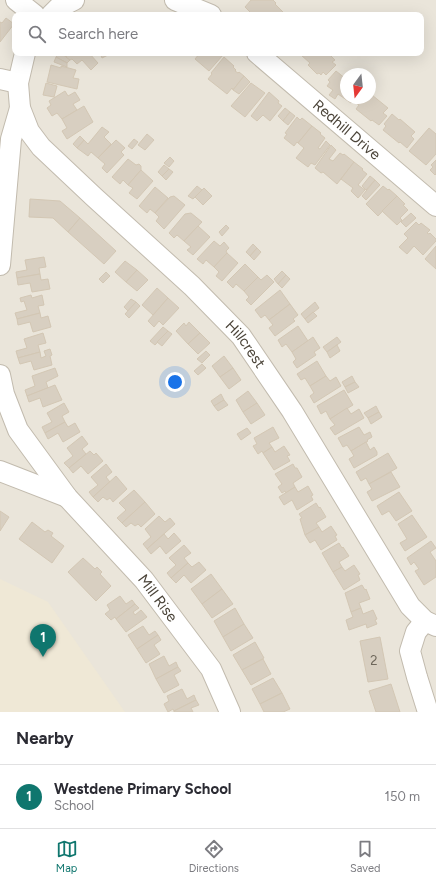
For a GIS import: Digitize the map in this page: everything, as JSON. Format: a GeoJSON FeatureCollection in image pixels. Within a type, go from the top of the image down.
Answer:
{"type":"FeatureCollection","features":[{"type":"Feature","properties":{"kind":"street"},"geometry":{"type":"LineString","coordinates":[[16,0],[31,12]]}},
{"type":"Feature","properties":{"kind":"street"},"geometry":{"type":"LineString","coordinates":[[54,12],[58,8],[74,0]]}},
{"type":"Feature","properties":{"kind":"street"},"geometry":{"type":"LineString","coordinates":[[175,0],[208,10]]}},
{"type":"Feature","properties":{"kind":"street"},"geometry":{"type":"LineString","coordinates":[[0,265],[11,139],[20,108],[9,81],[23,56]]}},
{"type":"Feature","properties":{"kind":"street","name":"Redhill Drive"},"geometry":{"type":"LineString","coordinates":[[261,56],[436,206]]}},
{"type":"Feature","properties":{"kind":"street","name":"Hillcrest"},"geometry":{"type":"LineString","coordinates":[[20,108],[29,131],[41,148],[192,286],[241,336],[292,411],[410,606],[430,623]]}},
{"type":"Feature","properties":{"kind":"street"},"geometry":{"type":"LineString","coordinates":[[9,159],[41,148]]}},
{"type":"Feature","properties":{"kind":"street","name":"Mill Rise"},"geometry":{"type":"LineString","coordinates":[[0,375],[4,394],[18,430],[67,497],[144,580],[211,669],[230,712]]}},
{"type":"Feature","properties":{"kind":"street"},"geometry":{"type":"LineString","coordinates":[[7,474],[29,473],[36,455]]}},
{"type":"Feature","properties":{"kind":"street"},"geometry":{"type":"LineString","coordinates":[[7,474],[67,497]]}},
{"type":"Feature","properties":{"kind":"street"},"geometry":{"type":"LineString","coordinates":[[428,712],[410,651],[416,632],[430,623]]}},
{"type":"Feature","properties":{"kind":"shaded area"},"geometry":{"type":"Polygon","coordinates":[[[0,0],[436,0],[436,712],[0,712],[0,0]]]}},
{"type":"Feature","properties":{"kind":"shaded area"},"geometry":{"type":"Polygon","coordinates":[[[0,579],[48,602],[125,712],[0,712],[0,579]]]}},
{"type":"Feature","properties":{"kind":"building"},"geometry":{"type":"Polygon","coordinates":[[[251,0],[273,0],[283,12],[250,12],[245,7],[251,0]]]}},
{"type":"Feature","properties":{"kind":"building"},"geometry":{"type":"Polygon","coordinates":[[[6,18],[12,22],[12,27],[0,42],[0,22],[2,23],[6,18]]]}},
{"type":"Feature","properties":{"kind":"building"},"geometry":{"type":"Polygon","coordinates":[[[65,56],[70,60],[67,63],[56,57],[65,56]]]}},
{"type":"Feature","properties":{"kind":"building"},"geometry":{"type":"Polygon","coordinates":[[[92,56],[98,63],[91,70],[82,60],[77,64],[72,59],[70,60],[66,57],[92,56]]]}},
{"type":"Feature","properties":{"kind":"building"},"geometry":{"type":"Polygon","coordinates":[[[198,56],[222,56],[209,71],[195,59],[198,56]]]}},
{"type":"Feature","properties":{"kind":"building"},"geometry":{"type":"Polygon","coordinates":[[[302,56],[331,56],[335,60],[332,62],[336,65],[326,75],[323,72],[321,75],[319,73],[317,74],[308,65],[310,63],[302,56]]]}},
{"type":"Feature","properties":{"kind":"building"},"geometry":{"type":"Polygon","coordinates":[[[56,57],[67,63],[67,67],[54,62],[56,57]]]}},
{"type":"Feature","properties":{"kind":"building"},"geometry":{"type":"Polygon","coordinates":[[[224,57],[234,66],[235,71],[244,76],[233,90],[232,88],[227,94],[208,79],[224,57]]]}},
{"type":"Feature","properties":{"kind":"building"},"geometry":{"type":"Polygon","coordinates":[[[51,65],[76,70],[73,78],[79,79],[77,89],[47,82],[51,65]]]}},
{"type":"Feature","properties":{"kind":"building"},"geometry":{"type":"Polygon","coordinates":[[[336,71],[340,74],[340,95],[338,94],[335,99],[329,95],[333,90],[327,86],[330,82],[328,80],[336,71]]]}},
{"type":"Feature","properties":{"kind":"building"},"geometry":{"type":"Polygon","coordinates":[[[244,76],[250,82],[239,94],[233,90],[244,76]]]}},
{"type":"Feature","properties":{"kind":"building"},"geometry":{"type":"Polygon","coordinates":[[[46,83],[57,86],[54,97],[43,95],[46,83]]]}},
{"type":"Feature","properties":{"kind":"building"},"geometry":{"type":"Polygon","coordinates":[[[251,83],[265,93],[245,117],[231,106],[251,83]]]}},
{"type":"Feature","properties":{"kind":"building"},"geometry":{"type":"Polygon","coordinates":[[[65,91],[68,96],[75,92],[80,100],[73,104],[77,110],[62,119],[57,113],[52,116],[47,108],[51,105],[49,101],[65,91]]]}},
{"type":"Feature","properties":{"kind":"building"},"geometry":{"type":"Polygon","coordinates":[[[269,92],[279,101],[278,103],[282,106],[270,121],[263,115],[257,121],[251,116],[269,92]]]}},
{"type":"Feature","properties":{"kind":"building"},"geometry":{"type":"Polygon","coordinates":[[[376,98],[388,108],[383,113],[387,116],[379,125],[372,120],[371,121],[356,109],[359,105],[358,104],[376,104],[376,98]]]}},
{"type":"Feature","properties":{"kind":"building"},"geometry":{"type":"Polygon","coordinates":[[[84,106],[93,122],[67,139],[62,131],[67,128],[62,119],[84,106]]]}},
{"type":"Feature","properties":{"kind":"building"},"geometry":{"type":"Polygon","coordinates":[[[285,108],[290,112],[283,121],[278,116],[285,108]]]}},
{"type":"Feature","properties":{"kind":"building"},"geometry":{"type":"Polygon","coordinates":[[[290,112],[295,116],[288,125],[283,121],[290,112]]]}},
{"type":"Feature","properties":{"kind":"building"},"geometry":{"type":"Polygon","coordinates":[[[392,114],[415,132],[411,136],[414,139],[407,148],[383,130],[386,126],[384,124],[392,114]]]}},
{"type":"Feature","properties":{"kind":"building"},"geometry":{"type":"Polygon","coordinates":[[[297,117],[300,120],[302,118],[312,126],[294,146],[284,138],[287,134],[285,133],[297,117]]]}},
{"type":"Feature","properties":{"kind":"building"},"geometry":{"type":"Polygon","coordinates":[[[312,126],[325,138],[318,148],[320,149],[326,141],[330,145],[315,165],[311,163],[308,167],[296,158],[304,148],[298,143],[312,126]]]}},
{"type":"Feature","properties":{"kind":"building"},"geometry":{"type":"Polygon","coordinates":[[[102,127],[109,132],[104,137],[111,144],[98,158],[91,152],[88,156],[77,148],[84,140],[88,144],[102,127]]]}},
{"type":"Feature","properties":{"kind":"building"},"geometry":{"type":"Polygon","coordinates":[[[429,128],[436,134],[436,154],[426,165],[409,151],[429,128]]]}},
{"type":"Feature","properties":{"kind":"building"},"geometry":{"type":"Polygon","coordinates":[[[147,134],[154,140],[145,150],[138,145],[147,134]]]}},
{"type":"Feature","properties":{"kind":"building"},"geometry":{"type":"Polygon","coordinates":[[[80,136],[84,140],[77,148],[73,144],[80,136]]]}},
{"type":"Feature","properties":{"kind":"building"},"geometry":{"type":"Polygon","coordinates":[[[134,139],[138,142],[132,149],[128,146],[134,139]]]}},
{"type":"Feature","properties":{"kind":"building"},"geometry":{"type":"Polygon","coordinates":[[[116,140],[125,148],[121,152],[124,155],[107,173],[102,168],[105,164],[98,158],[116,140]]]}},
{"type":"Feature","properties":{"kind":"building"},"geometry":{"type":"Polygon","coordinates":[[[331,145],[336,150],[329,159],[333,161],[340,153],[343,155],[344,154],[354,162],[337,184],[323,172],[321,173],[315,168],[331,145]]]}},
{"type":"Feature","properties":{"kind":"building"},"geometry":{"type":"Polygon","coordinates":[[[170,157],[174,161],[169,167],[164,163],[170,157]]]}},
{"type":"Feature","properties":{"kind":"building"},"geometry":{"type":"Polygon","coordinates":[[[128,159],[136,165],[139,164],[141,166],[141,170],[128,185],[123,180],[120,184],[112,177],[128,159]]]}},
{"type":"Feature","properties":{"kind":"building"},"geometry":{"type":"Polygon","coordinates":[[[436,160],[435,175],[430,170],[433,167],[431,165],[436,160]]]}},
{"type":"Feature","properties":{"kind":"building"},"geometry":{"type":"Polygon","coordinates":[[[354,162],[367,174],[358,185],[365,190],[358,198],[351,191],[353,188],[341,179],[354,162]]]}},
{"type":"Feature","properties":{"kind":"building"},"geometry":{"type":"Polygon","coordinates":[[[164,165],[169,169],[162,176],[158,172],[164,165]]]}},
{"type":"Feature","properties":{"kind":"building"},"geometry":{"type":"Polygon","coordinates":[[[169,169],[173,172],[166,180],[162,176],[169,169]]]}},
{"type":"Feature","properties":{"kind":"building"},"geometry":{"type":"Polygon","coordinates":[[[141,170],[153,181],[137,199],[129,193],[133,188],[128,185],[141,170]]]}},
{"type":"Feature","properties":{"kind":"building"},"geometry":{"type":"Polygon","coordinates":[[[370,176],[375,180],[366,190],[362,186],[370,176]]]}},
{"type":"Feature","properties":{"kind":"building"},"geometry":{"type":"Polygon","coordinates":[[[375,180],[380,185],[366,200],[362,196],[375,180]]]}},
{"type":"Feature","properties":{"kind":"building"},"geometry":{"type":"Polygon","coordinates":[[[197,186],[202,190],[193,199],[188,196],[197,186]]]}},
{"type":"Feature","properties":{"kind":"building"},"geometry":{"type":"Polygon","coordinates":[[[383,186],[397,196],[378,216],[366,204],[383,186]]]}},
{"type":"Feature","properties":{"kind":"building"},"geometry":{"type":"Polygon","coordinates":[[[155,187],[168,198],[155,213],[150,209],[147,213],[139,206],[155,187]]]}},
{"type":"Feature","properties":{"kind":"building"},"geometry":{"type":"Polygon","coordinates":[[[204,188],[212,196],[203,205],[195,197],[204,188]]]}},
{"type":"Feature","properties":{"kind":"building"},"geometry":{"type":"Polygon","coordinates":[[[174,196],[185,205],[164,229],[156,221],[159,217],[155,213],[170,197],[174,196]]]}},
{"type":"Feature","properties":{"kind":"building"},"geometry":{"type":"Polygon","coordinates":[[[397,196],[405,204],[403,205],[408,210],[400,218],[402,220],[397,225],[382,211],[397,196]]]}},
{"type":"Feature","properties":{"kind":"building"},"geometry":{"type":"Polygon","coordinates":[[[30,199],[60,201],[80,218],[68,232],[53,218],[29,217],[30,199]]]}},
{"type":"Feature","properties":{"kind":"building"},"geometry":{"type":"Polygon","coordinates":[[[191,213],[202,222],[184,241],[177,235],[174,238],[169,233],[185,214],[191,213]]]}},
{"type":"Feature","properties":{"kind":"building"},"geometry":{"type":"Polygon","coordinates":[[[411,213],[416,218],[406,227],[401,222],[411,213]]]}},
{"type":"Feature","properties":{"kind":"building"},"geometry":{"type":"Polygon","coordinates":[[[80,218],[116,251],[104,264],[68,232],[80,218]]]}},
{"type":"Feature","properties":{"kind":"building"},"geometry":{"type":"Polygon","coordinates":[[[416,222],[419,225],[421,223],[430,230],[427,233],[430,233],[436,239],[436,241],[423,255],[414,246],[407,254],[399,247],[408,238],[404,234],[416,222]]]}},
{"type":"Feature","properties":{"kind":"building"},"geometry":{"type":"Polygon","coordinates":[[[226,225],[229,228],[222,236],[219,232],[226,225]]]}},
{"type":"Feature","properties":{"kind":"building"},"geometry":{"type":"Polygon","coordinates":[[[198,226],[210,237],[193,255],[187,250],[191,247],[184,241],[198,226]]]}},
{"type":"Feature","properties":{"kind":"building"},"geometry":{"type":"Polygon","coordinates":[[[214,241],[220,246],[224,242],[229,248],[226,251],[227,253],[214,267],[206,260],[203,264],[197,259],[214,241]]]}},
{"type":"Feature","properties":{"kind":"building"},"geometry":{"type":"Polygon","coordinates":[[[253,244],[257,248],[250,256],[246,252],[253,244]]]}},
{"type":"Feature","properties":{"kind":"building"},"geometry":{"type":"Polygon","coordinates":[[[436,246],[436,269],[425,259],[436,246]]]}},
{"type":"Feature","properties":{"kind":"building"},"geometry":{"type":"Polygon","coordinates":[[[257,248],[261,252],[254,260],[250,256],[257,248]]]}},
{"type":"Feature","properties":{"kind":"building"},"geometry":{"type":"Polygon","coordinates":[[[227,253],[238,263],[222,281],[216,276],[219,272],[214,267],[227,253]]]}},
{"type":"Feature","properties":{"kind":"building"},"geometry":{"type":"Polygon","coordinates":[[[44,257],[46,267],[39,268],[40,274],[17,278],[16,272],[27,270],[25,260],[44,257]]]}},
{"type":"Feature","properties":{"kind":"building"},"geometry":{"type":"Polygon","coordinates":[[[125,261],[137,270],[126,282],[115,272],[125,261]]]}},
{"type":"Feature","properties":{"kind":"building"},"geometry":{"type":"Polygon","coordinates":[[[245,264],[258,277],[244,291],[236,284],[233,288],[227,282],[245,264]]]}},
{"type":"Feature","properties":{"kind":"building"},"geometry":{"type":"Polygon","coordinates":[[[137,270],[148,280],[137,291],[126,282],[137,270]]]}},
{"type":"Feature","properties":{"kind":"building"},"geometry":{"type":"Polygon","coordinates":[[[282,271],[286,275],[278,284],[274,279],[282,271]]]}},
{"type":"Feature","properties":{"kind":"building"},"geometry":{"type":"Polygon","coordinates":[[[106,272],[110,276],[103,283],[99,279],[106,272]]]}},
{"type":"Feature","properties":{"kind":"building"},"geometry":{"type":"Polygon","coordinates":[[[40,274],[41,280],[48,279],[50,289],[32,292],[30,283],[18,285],[17,278],[40,274]]]}},
{"type":"Feature","properties":{"kind":"building"},"geometry":{"type":"Polygon","coordinates":[[[267,275],[274,282],[251,305],[246,300],[249,297],[244,291],[258,277],[261,280],[267,275]]]}},
{"type":"Feature","properties":{"kind":"building"},"geometry":{"type":"Polygon","coordinates":[[[286,275],[290,279],[282,288],[278,284],[286,275]]]}},
{"type":"Feature","properties":{"kind":"building"},"geometry":{"type":"Polygon","coordinates":[[[157,288],[168,298],[153,315],[142,305],[157,288]]]}},
{"type":"Feature","properties":{"kind":"building"},"geometry":{"type":"Polygon","coordinates":[[[280,290],[290,304],[269,320],[265,315],[261,318],[255,310],[280,290]]]}},
{"type":"Feature","properties":{"kind":"building"},"geometry":{"type":"Polygon","coordinates":[[[31,295],[32,298],[42,295],[44,305],[38,306],[40,313],[17,319],[15,313],[27,310],[24,301],[21,302],[20,298],[31,295]]]}},
{"type":"Feature","properties":{"kind":"building"},"geometry":{"type":"Polygon","coordinates":[[[168,298],[179,308],[163,325],[159,321],[154,327],[148,321],[168,298]]]}},
{"type":"Feature","properties":{"kind":"building"},"geometry":{"type":"Polygon","coordinates":[[[131,299],[136,302],[128,311],[124,307],[131,299]]]}},
{"type":"Feature","properties":{"kind":"building"},"geometry":{"type":"Polygon","coordinates":[[[136,302],[140,306],[129,318],[125,314],[136,302]]]}},
{"type":"Feature","properties":{"kind":"building"},"geometry":{"type":"Polygon","coordinates":[[[315,302],[319,308],[305,319],[301,314],[315,302]]]}},
{"type":"Feature","properties":{"kind":"building"},"geometry":{"type":"Polygon","coordinates":[[[290,304],[298,315],[293,319],[295,321],[275,336],[269,328],[273,325],[269,320],[290,304]]]}},
{"type":"Feature","properties":{"kind":"building"},"geometry":{"type":"Polygon","coordinates":[[[313,312],[317,316],[308,323],[305,319],[313,312]]]}},
{"type":"Feature","properties":{"kind":"building"},"geometry":{"type":"Polygon","coordinates":[[[40,313],[41,318],[48,316],[51,327],[33,332],[30,322],[18,325],[17,319],[40,313]]]}},
{"type":"Feature","properties":{"kind":"building"},"geometry":{"type":"Polygon","coordinates":[[[189,322],[200,333],[188,344],[176,331],[184,323],[186,326],[189,322]]]}},
{"type":"Feature","properties":{"kind":"building"},"geometry":{"type":"Polygon","coordinates":[[[298,326],[308,341],[292,352],[286,344],[282,347],[278,340],[298,326]]]}},
{"type":"Feature","properties":{"kind":"building"},"geometry":{"type":"Polygon","coordinates":[[[163,327],[168,331],[155,345],[150,341],[163,327]]]}},
{"type":"Feature","properties":{"kind":"building"},"geometry":{"type":"Polygon","coordinates":[[[168,331],[172,334],[162,346],[157,342],[168,331]]]}},
{"type":"Feature","properties":{"kind":"building"},"geometry":{"type":"Polygon","coordinates":[[[43,333],[46,343],[38,345],[40,352],[18,358],[16,351],[27,348],[24,339],[43,333]]]}},
{"type":"Feature","properties":{"kind":"building"},"geometry":{"type":"Polygon","coordinates":[[[200,333],[210,343],[198,354],[188,344],[200,333]]]}},
{"type":"Feature","properties":{"kind":"building"},"geometry":{"type":"Polygon","coordinates":[[[313,337],[320,348],[314,352],[316,355],[297,368],[293,362],[296,359],[292,352],[313,337]]]}},
{"type":"Feature","properties":{"kind":"building"},"geometry":{"type":"Polygon","coordinates":[[[337,337],[341,342],[327,352],[323,347],[337,337]]]}},
{"type":"Feature","properties":{"kind":"building"},"geometry":{"type":"Polygon","coordinates":[[[337,345],[340,351],[330,358],[327,352],[337,345]]]}},
{"type":"Feature","properties":{"kind":"building"},"geometry":{"type":"Polygon","coordinates":[[[50,349],[52,355],[50,356],[52,365],[34,370],[31,361],[20,364],[18,358],[40,352],[41,358],[46,356],[44,351],[50,349]]]}},
{"type":"Feature","properties":{"kind":"building"},"geometry":{"type":"Polygon","coordinates":[[[206,351],[210,355],[202,363],[197,359],[206,351]]]}},
{"type":"Feature","properties":{"kind":"building"},"geometry":{"type":"Polygon","coordinates":[[[224,356],[233,368],[220,377],[212,366],[224,356]]]}},
{"type":"Feature","properties":{"kind":"building"},"geometry":{"type":"Polygon","coordinates":[[[317,361],[326,376],[310,386],[305,378],[301,380],[297,374],[317,361]]]}},
{"type":"Feature","properties":{"kind":"building"},"geometry":{"type":"Polygon","coordinates":[[[202,364],[206,368],[198,375],[194,371],[202,364]]]}},
{"type":"Feature","properties":{"kind":"building"},"geometry":{"type":"Polygon","coordinates":[[[55,368],[58,376],[46,382],[48,388],[27,396],[25,390],[35,386],[32,376],[55,368]]]}},
{"type":"Feature","properties":{"kind":"building"},"geometry":{"type":"Polygon","coordinates":[[[233,368],[241,380],[229,389],[220,377],[233,368]]]}},
{"type":"Feature","properties":{"kind":"building"},"geometry":{"type":"Polygon","coordinates":[[[326,376],[330,381],[336,377],[341,386],[314,403],[310,396],[314,393],[310,386],[326,376]]]}},
{"type":"Feature","properties":{"kind":"building"},"geometry":{"type":"Polygon","coordinates":[[[352,376],[355,382],[345,387],[342,382],[352,376]]]}},
{"type":"Feature","properties":{"kind":"building"},"geometry":{"type":"Polygon","coordinates":[[[355,382],[359,387],[348,393],[345,387],[355,382]]]}},
{"type":"Feature","properties":{"kind":"building"},"geometry":{"type":"Polygon","coordinates":[[[55,385],[62,400],[43,407],[40,398],[29,402],[27,396],[55,385]]]}},
{"type":"Feature","properties":{"kind":"building"},"geometry":{"type":"Polygon","coordinates":[[[344,390],[353,405],[330,419],[326,411],[321,414],[317,406],[344,390]]]}},
{"type":"Feature","properties":{"kind":"building"},"geometry":{"type":"Polygon","coordinates":[[[248,391],[257,403],[243,412],[236,400],[248,391]]]}},
{"type":"Feature","properties":{"kind":"building"},"geometry":{"type":"Polygon","coordinates":[[[221,394],[224,400],[214,406],[211,401],[221,394]]]}},
{"type":"Feature","properties":{"kind":"building"},"geometry":{"type":"Polygon","coordinates":[[[224,400],[228,405],[218,411],[214,406],[224,400]]]}},
{"type":"Feature","properties":{"kind":"building"},"geometry":{"type":"Polygon","coordinates":[[[64,403],[69,412],[62,416],[65,422],[45,433],[42,427],[52,422],[47,413],[64,403]]]}},
{"type":"Feature","properties":{"kind":"building"},"geometry":{"type":"Polygon","coordinates":[[[257,403],[265,415],[251,424],[243,412],[257,403]]]}},
{"type":"Feature","properties":{"kind":"building"},"geometry":{"type":"Polygon","coordinates":[[[376,406],[379,412],[368,418],[364,413],[376,406]]]}},
{"type":"Feature","properties":{"kind":"building"},"geometry":{"type":"Polygon","coordinates":[[[347,408],[351,414],[359,409],[364,418],[335,435],[330,428],[335,425],[330,419],[347,408]]]}},
{"type":"Feature","properties":{"kind":"building"},"geometry":{"type":"Polygon","coordinates":[[[379,412],[382,417],[371,424],[368,418],[379,412]]]}},
{"type":"Feature","properties":{"kind":"building"},"geometry":{"type":"Polygon","coordinates":[[[65,422],[68,427],[75,423],[80,432],[63,442],[58,433],[48,439],[45,433],[65,422]]]}},
{"type":"Feature","properties":{"kind":"building"},"geometry":{"type":"Polygon","coordinates":[[[273,427],[279,438],[269,443],[272,447],[263,453],[262,451],[258,454],[253,446],[257,444],[254,438],[273,427]]]}},
{"type":"Feature","properties":{"kind":"building"},"geometry":{"type":"Polygon","coordinates":[[[359,427],[364,435],[370,432],[372,437],[351,451],[347,445],[343,447],[338,438],[359,427]]]}},
{"type":"Feature","properties":{"kind":"building"},"geometry":{"type":"Polygon","coordinates":[[[247,428],[251,433],[241,440],[237,434],[247,428]]]}},
{"type":"Feature","properties":{"kind":"building"},"geometry":{"type":"Polygon","coordinates":[[[82,436],[88,444],[82,449],[86,454],[69,468],[64,463],[73,456],[67,448],[82,436]]]}},
{"type":"Feature","properties":{"kind":"building"},"geometry":{"type":"Polygon","coordinates":[[[366,442],[370,450],[374,447],[377,455],[354,468],[349,459],[354,456],[351,451],[366,442]]]}},
{"type":"Feature","properties":{"kind":"building"},"geometry":{"type":"Polygon","coordinates":[[[284,446],[290,455],[287,456],[290,461],[274,470],[263,453],[272,447],[275,452],[284,446]]]}},
{"type":"Feature","properties":{"kind":"building"},"geometry":{"type":"Polygon","coordinates":[[[90,451],[94,455],[96,453],[103,461],[88,474],[81,466],[73,473],[69,468],[90,451]]]}},
{"type":"Feature","properties":{"kind":"building"},"geometry":{"type":"Polygon","coordinates":[[[388,453],[397,468],[369,484],[366,478],[361,481],[356,472],[388,453]]]}},
{"type":"Feature","properties":{"kind":"building"},"geometry":{"type":"Polygon","coordinates":[[[106,464],[112,472],[106,477],[110,482],[93,497],[89,492],[98,485],[91,477],[106,464]]]}},
{"type":"Feature","properties":{"kind":"building"},"geometry":{"type":"Polygon","coordinates":[[[293,464],[302,477],[293,483],[295,487],[286,493],[285,491],[282,493],[278,487],[282,484],[275,474],[293,464]]]}},
{"type":"Feature","properties":{"kind":"building"},"geometry":{"type":"Polygon","coordinates":[[[391,472],[400,487],[372,501],[367,492],[372,489],[369,484],[391,472]]]}},
{"type":"Feature","properties":{"kind":"building"},"geometry":{"type":"Polygon","coordinates":[[[116,476],[127,489],[113,502],[110,498],[107,500],[103,497],[98,502],[93,497],[116,476]]]}},
{"type":"Feature","properties":{"kind":"building"},"geometry":{"type":"Polygon","coordinates":[[[308,486],[313,495],[311,496],[313,500],[297,510],[292,500],[284,505],[279,497],[295,487],[298,492],[308,486]]]}},
{"type":"Feature","properties":{"kind":"building"},"geometry":{"type":"Polygon","coordinates":[[[134,490],[145,502],[122,523],[117,518],[126,510],[119,503],[134,490]]]}},
{"type":"Feature","properties":{"kind":"building"},"geometry":{"type":"Polygon","coordinates":[[[399,492],[412,511],[396,521],[389,511],[382,515],[377,506],[399,492]]]}},
{"type":"Feature","properties":{"kind":"building"},"geometry":{"type":"Polygon","coordinates":[[[145,502],[155,514],[141,527],[138,524],[135,526],[131,523],[126,527],[122,523],[145,502]]]}},
{"type":"Feature","properties":{"kind":"building"},"geometry":{"type":"Polygon","coordinates":[[[316,503],[326,517],[316,523],[319,527],[305,535],[300,519],[302,518],[299,514],[316,503]]]}},
{"type":"Feature","properties":{"kind":"building"},"geometry":{"type":"Polygon","coordinates":[[[0,511],[9,517],[0,531],[0,511]]]}},
{"type":"Feature","properties":{"kind":"building"},"geometry":{"type":"Polygon","coordinates":[[[412,515],[427,537],[405,551],[400,543],[407,539],[398,524],[412,515]]]}},
{"type":"Feature","properties":{"kind":"building"},"geometry":{"type":"Polygon","coordinates":[[[159,516],[165,522],[170,518],[175,524],[147,549],[143,544],[151,537],[145,529],[159,516]]]}},
{"type":"Feature","properties":{"kind":"building"},"geometry":{"type":"Polygon","coordinates":[[[32,522],[45,532],[48,530],[53,533],[51,536],[64,546],[52,563],[19,539],[32,522]]]}},
{"type":"Feature","properties":{"kind":"building"},"geometry":{"type":"Polygon","coordinates":[[[331,526],[337,535],[335,536],[337,540],[321,550],[315,540],[310,543],[305,535],[319,527],[322,532],[331,526]]]}},
{"type":"Feature","properties":{"kind":"building"},"geometry":{"type":"Polygon","coordinates":[[[174,533],[181,541],[166,554],[160,546],[151,554],[147,549],[164,534],[168,539],[174,533]]]}},
{"type":"Feature","properties":{"kind":"building"},"geometry":{"type":"Polygon","coordinates":[[[431,541],[436,548],[430,552],[436,561],[436,577],[424,585],[415,571],[419,569],[414,562],[411,565],[407,558],[431,541]]]}},
{"type":"Feature","properties":{"kind":"building"},"geometry":{"type":"Polygon","coordinates":[[[339,543],[349,556],[339,562],[342,567],[333,572],[322,553],[339,543]]]}},
{"type":"Feature","properties":{"kind":"building"},"geometry":{"type":"Polygon","coordinates":[[[184,545],[191,553],[184,558],[188,563],[171,578],[167,573],[176,565],[169,558],[184,545]]]}},
{"type":"Feature","properties":{"kind":"building"},"geometry":{"type":"Polygon","coordinates":[[[83,558],[95,569],[97,567],[102,572],[100,574],[111,586],[96,601],[68,572],[83,558]]]}},
{"type":"Feature","properties":{"kind":"building"},"geometry":{"type":"Polygon","coordinates":[[[199,562],[206,570],[191,583],[184,575],[176,583],[171,578],[188,563],[192,567],[199,562]]]}},
{"type":"Feature","properties":{"kind":"building"},"geometry":{"type":"Polygon","coordinates":[[[354,565],[360,574],[358,575],[360,580],[344,590],[333,572],[342,567],[345,571],[354,565]]]}},
{"type":"Feature","properties":{"kind":"building"},"geometry":{"type":"Polygon","coordinates":[[[211,574],[222,589],[202,604],[191,589],[211,574]]]}},
{"type":"Feature","properties":{"kind":"building"},"geometry":{"type":"Polygon","coordinates":[[[362,585],[365,590],[366,589],[370,599],[359,603],[361,608],[351,612],[345,593],[362,585]]]}},
{"type":"Feature","properties":{"kind":"building"},"geometry":{"type":"Polygon","coordinates":[[[222,589],[233,604],[212,618],[202,604],[222,589]]]}},
{"type":"Feature","properties":{"kind":"building"},"geometry":{"type":"Polygon","coordinates":[[[120,596],[126,604],[132,600],[135,604],[116,619],[115,617],[111,620],[105,614],[110,610],[107,605],[120,596]]]}},
{"type":"Feature","properties":{"kind":"building"},"geometry":{"type":"Polygon","coordinates":[[[135,604],[139,608],[133,612],[135,615],[141,610],[147,617],[126,632],[116,619],[135,604]]]}},
{"type":"Feature","properties":{"kind":"building"},"geometry":{"type":"Polygon","coordinates":[[[235,608],[244,624],[223,637],[214,621],[235,608]]]}},
{"type":"Feature","properties":{"kind":"building"},"geometry":{"type":"Polygon","coordinates":[[[361,608],[363,614],[373,610],[377,619],[375,620],[377,624],[367,628],[366,624],[349,630],[346,620],[353,617],[351,612],[361,608]]]}},
{"type":"Feature","properties":{"kind":"building"},"geometry":{"type":"Polygon","coordinates":[[[244,624],[253,638],[231,651],[223,637],[244,624]]]}},
{"type":"Feature","properties":{"kind":"building"},"geometry":{"type":"Polygon","coordinates":[[[143,626],[149,635],[155,631],[158,635],[137,649],[128,635],[143,626]]]}},
{"type":"Feature","properties":{"kind":"building"},"geometry":{"type":"Polygon","coordinates":[[[158,635],[161,640],[154,645],[160,654],[146,663],[137,649],[158,635]]]}},
{"type":"Feature","properties":{"kind":"building"},"geometry":{"type":"Polygon","coordinates":[[[380,637],[388,679],[368,682],[360,641],[380,637]]]}},
{"type":"Feature","properties":{"kind":"building"},"geometry":{"type":"Polygon","coordinates":[[[255,642],[264,658],[242,670],[233,655],[255,642]]]}},
{"type":"Feature","properties":{"kind":"building"},"geometry":{"type":"Polygon","coordinates":[[[164,656],[169,666],[176,662],[178,667],[156,679],[149,664],[164,656]]]}},
{"type":"Feature","properties":{"kind":"building"},"geometry":{"type":"Polygon","coordinates":[[[263,659],[271,674],[251,685],[242,670],[263,659]]]}},
{"type":"Feature","properties":{"kind":"building"},"geometry":{"type":"Polygon","coordinates":[[[178,667],[181,671],[174,675],[179,685],[164,693],[156,679],[178,667]]]}},
{"type":"Feature","properties":{"kind":"building"},"geometry":{"type":"Polygon","coordinates":[[[273,678],[282,693],[260,704],[252,689],[273,678]]]}},
{"type":"Feature","properties":{"kind":"building"},"geometry":{"type":"Polygon","coordinates":[[[391,684],[400,712],[376,712],[369,691],[391,684]]]}},
{"type":"Feature","properties":{"kind":"building"},"geometry":{"type":"Polygon","coordinates":[[[182,689],[187,699],[194,695],[196,700],[174,711],[173,709],[168,712],[164,704],[169,701],[167,696],[182,689]]]}},
{"type":"Feature","properties":{"kind":"building"},"geometry":{"type":"Polygon","coordinates":[[[282,693],[290,709],[283,712],[264,712],[260,704],[282,693]]]}},
{"type":"Feature","properties":{"kind":"building"},"geometry":{"type":"Polygon","coordinates":[[[196,700],[199,705],[191,708],[193,712],[174,712],[174,711],[196,700]]]}},
{"type":"Feature","properties":{"kind":"place","name":"Westdene Primary School"},"geometry":{"type":"Point","coordinates":[43,657]}}]}
